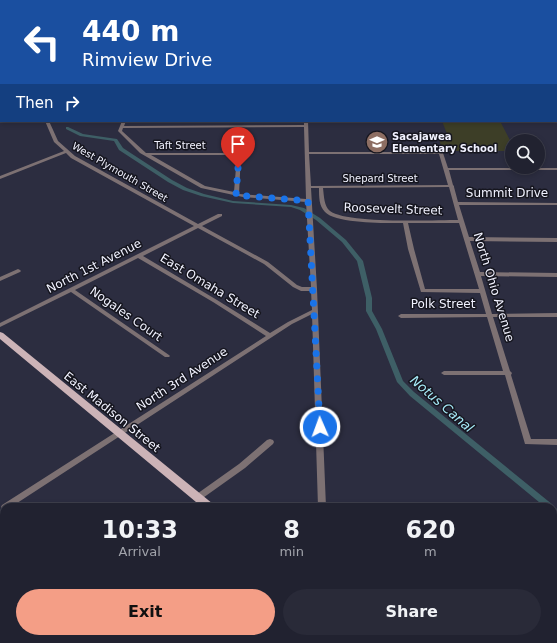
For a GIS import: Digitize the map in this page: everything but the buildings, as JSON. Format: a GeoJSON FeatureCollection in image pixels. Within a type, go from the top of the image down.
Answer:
{"type":"FeatureCollection","features":[{"type":"Feature","properties":{"kind":"main road","name":"East Madison Street"},"geometry":{"type":"LineString","coordinates":[[0,335],[204,503]]}},
{"type":"Feature","properties":{"kind":"street","name":"West Plymouth Street"},"geometry":{"type":"LineString","coordinates":[[47,122],[53,136],[66,152],[92,168],[266,263],[295,286],[301,289],[314,289]]}},
{"type":"Feature","properties":{"kind":"street"},"geometry":{"type":"LineString","coordinates":[[124,122],[120,131],[130,142],[145,154],[193,183],[236,195],[308,201]]}},
{"type":"Feature","properties":{"kind":"street"},"geometry":{"type":"LineString","coordinates":[[122,127],[306,124],[309,187],[308,201],[314,289],[322,503]]}},
{"type":"Feature","properties":{"kind":"street"},"geometry":{"type":"LineString","coordinates":[[0,178],[66,152]]}},
{"type":"Feature","properties":{"kind":"street","name":"North Ohio Avenue"},"geometry":{"type":"LineString","coordinates":[[308,153],[441,153],[509,373],[528,442],[556,442]]}},
{"type":"Feature","properties":{"kind":"street","name":"Taft Street"},"geometry":{"type":"LineString","coordinates":[[145,154],[239,154],[236,195]]}},
{"type":"Feature","properties":{"kind":"street"},"geometry":{"type":"LineString","coordinates":[[446,169],[557,170]]}},
{"type":"Feature","properties":{"kind":"street","name":"Shepard Street"},"geometry":{"type":"LineString","coordinates":[[309,187],[452,186]]}},
{"type":"Feature","properties":{"kind":"street","name":"Roosevelt Street"},"geometry":{"type":"LineString","coordinates":[[322,187],[323,206],[330,214],[337,217],[352,220],[461,221]]}},
{"type":"Feature","properties":{"kind":"street","name":"Summit Drive"},"geometry":{"type":"LineString","coordinates":[[456,203],[557,204]]}},
{"type":"Feature","properties":{"kind":"street","name":"North 1st Avenue"},"geometry":{"type":"LineString","coordinates":[[0,325],[220,215]]}},
{"type":"Feature","properties":{"kind":"street"},"geometry":{"type":"LineString","coordinates":[[405,221],[423,291],[483,291]]}},
{"type":"Feature","properties":{"kind":"street"},"geometry":{"type":"LineString","coordinates":[[467,239],[557,240]]}},
{"type":"Feature","properties":{"kind":"street","name":"East Omaha Street"},"geometry":{"type":"LineString","coordinates":[[138,256],[216,301],[270,336]]}},
{"type":"Feature","properties":{"kind":"street"},"geometry":{"type":"LineString","coordinates":[[0,279],[18,271]]}},
{"type":"Feature","properties":{"kind":"street"},"geometry":{"type":"LineString","coordinates":[[478,274],[557,275]]}},
{"type":"Feature","properties":{"kind":"street","name":"Nogales Court"},"geometry":{"type":"LineString","coordinates":[[72,290],[167,356]]}},
{"type":"Feature","properties":{"kind":"street","name":"North 3rd Avenue"},"geometry":{"type":"LineString","coordinates":[[11,503],[270,336],[305,314],[314,311]]}},
{"type":"Feature","properties":{"kind":"street","name":"Polk Street"},"geometry":{"type":"LineString","coordinates":[[401,316],[557,315]]}},
{"type":"Feature","properties":{"kind":"street"},"geometry":{"type":"LineString","coordinates":[[444,373],[509,373]]}},
{"type":"Feature","properties":{"kind":"street"},"geometry":{"type":"LineString","coordinates":[[197,498],[242,466],[270,442]]}},
{"type":"Feature","properties":{"kind":"green space"},"geometry":{"type":"Polygon","coordinates":[[[442,122],[501,122],[507,134],[505,134],[505,151],[443,151],[437,134],[447,134],[442,122]]]}},
{"type":"Feature","properties":{"kind":"waterway","name":"Notus Canal"},"geometry":{"type":"LineString","coordinates":[[67,128],[82,135],[115,140],[121,149],[185,189],[233,202],[291,206],[302,209],[318,219],[344,241],[360,261],[369,298],[369,311],[379,329],[400,382],[412,394],[545,503]]}},
{"type":"Feature","properties":{"kind":"place","name":"Sacajawea Elementary School"},"geometry":{"type":"Point","coordinates":[377,142]}},
{"type":"Feature","properties":{"kind":"route"},"geometry":{"type":"LineString","coordinates":[[238,168],[236,195],[308,201],[314,289],[320,427]]}}]}
